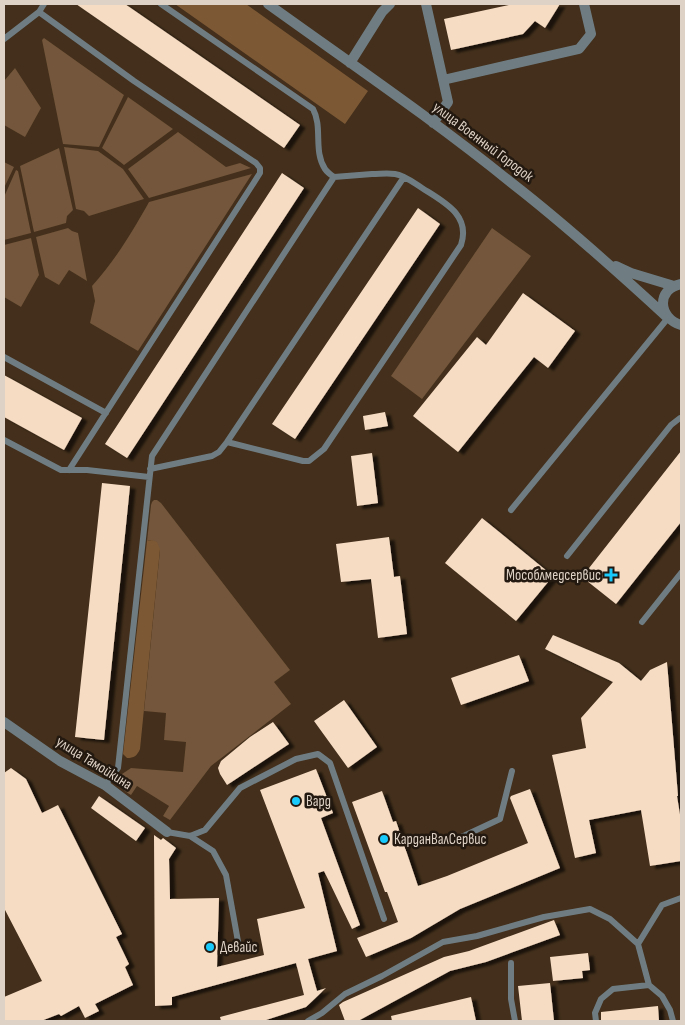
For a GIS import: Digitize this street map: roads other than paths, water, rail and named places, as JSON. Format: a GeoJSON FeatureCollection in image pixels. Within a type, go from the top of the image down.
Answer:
{"type":"FeatureCollection","features":[{"type":"Feature","properties":{"kind":"street","name":"улица Военный Городок"},"geometry":{"type":"LineString","coordinates":[[268,4],[467,147],[608,262],[676,324]]}},
{"type":"Feature","properties":{"kind":"street"},"geometry":{"type":"LineString","coordinates":[[350,63],[382,12],[390,4]]}},
{"type":"Feature","properties":{"kind":"street"},"geometry":{"type":"LineString","coordinates":[[426,4],[448,102],[432,123]]}},
{"type":"Feature","properties":{"kind":"street"},"geometry":{"type":"LineString","coordinates":[[443,80],[579,49],[591,34],[584,4]]}},
{"type":"Feature","properties":{"kind":"street"},"geometry":{"type":"LineString","coordinates":[[608,262],[631,273],[678,285]]}},
{"type":"Feature","properties":{"kind":"street"},"geometry":{"type":"LineString","coordinates":[[676,324],[665,313],[663,302],[667,293],[678,285]]}},
{"type":"Feature","properties":{"kind":"street","name":"улица Тамойкина"},"geometry":{"type":"LineString","coordinates":[[4,722],[60,761],[105,785],[167,832]]}},
{"type":"Feature","properties":{"kind":"lane"},"geometry":{"type":"LineString","coordinates":[[4,39],[38,12],[44,4]]}},
{"type":"Feature","properties":{"kind":"lane"},"geometry":{"type":"LineString","coordinates":[[160,4],[313,109],[318,124],[318,144],[321,160],[325,169],[334,177],[397,174],[446,203],[453,209],[461,223],[463,238],[461,246],[324,450],[309,461],[227,442]]}},
{"type":"Feature","properties":{"kind":"lane"},"geometry":{"type":"LineString","coordinates":[[38,12],[142,86],[256,163],[260,168],[258,177],[69,470]]}},
{"type":"Feature","properties":{"kind":"lane"},"geometry":{"type":"LineString","coordinates":[[105,785],[118,768],[152,456],[334,177]]}},
{"type":"Feature","properties":{"kind":"lane"},"geometry":{"type":"LineString","coordinates":[[150,469],[212,456],[227,442],[404,178]]}},
{"type":"Feature","properties":{"kind":"lane"},"geometry":{"type":"LineString","coordinates":[[511,510],[676,324]]}},
{"type":"Feature","properties":{"kind":"lane"},"geometry":{"type":"LineString","coordinates":[[4,357],[106,413]]}},
{"type":"Feature","properties":{"kind":"lane"},"geometry":{"type":"LineString","coordinates":[[567,556],[671,425],[681,418]]}},
{"type":"Feature","properties":{"kind":"lane"},"geometry":{"type":"LineString","coordinates":[[4,440],[60,470],[87,470],[149,477]]}},
{"type":"Feature","properties":{"kind":"lane"},"geometry":{"type":"LineString","coordinates":[[642,622],[681,573]]}},
{"type":"Feature","properties":{"kind":"lane"},"geometry":{"type":"LineString","coordinates":[[190,836],[205,830],[240,788],[296,759],[318,754],[330,763],[384,919]]}},
{"type":"Feature","properties":{"kind":"lane"},"geometry":{"type":"LineString","coordinates":[[455,840],[500,818],[512,771]]}},
{"type":"Feature","properties":{"kind":"lane"},"geometry":{"type":"LineString","coordinates":[[167,832],[190,836],[213,851],[226,875],[239,947]]}},
{"type":"Feature","properties":{"kind":"lane"},"geometry":{"type":"LineString","coordinates":[[638,944],[662,905],[681,898]]}},
{"type":"Feature","properties":{"kind":"lane"},"geometry":{"type":"LineString","coordinates":[[308,1021],[322,1013],[345,994],[443,942],[477,936],[544,917],[590,910],[610,919],[638,944],[649,985],[662,996],[670,1010],[673,1021]]}},
{"type":"Feature","properties":{"kind":"lane"},"geometry":{"type":"LineString","coordinates":[[511,963],[511,999],[515,1021]]}},
{"type":"Feature","properties":{"kind":"lane"},"geometry":{"type":"LineString","coordinates":[[596,1021],[595,1013],[601,999],[614,989],[649,985]]}},
{"type":"Feature","properties":{"kind":"place","name":"Мособлмедсервис"},"geometry":{"type":"Point","coordinates":[611,575]}},
{"type":"Feature","properties":{"kind":"place","name":"Вард"},"geometry":{"type":"Point","coordinates":[296,801]}},
{"type":"Feature","properties":{"kind":"place","name":"КарданВалСервис"},"geometry":{"type":"Point","coordinates":[384,839]}},
{"type":"Feature","properties":{"kind":"place","name":"Девайс"},"geometry":{"type":"Point","coordinates":[210,947]}}]}
